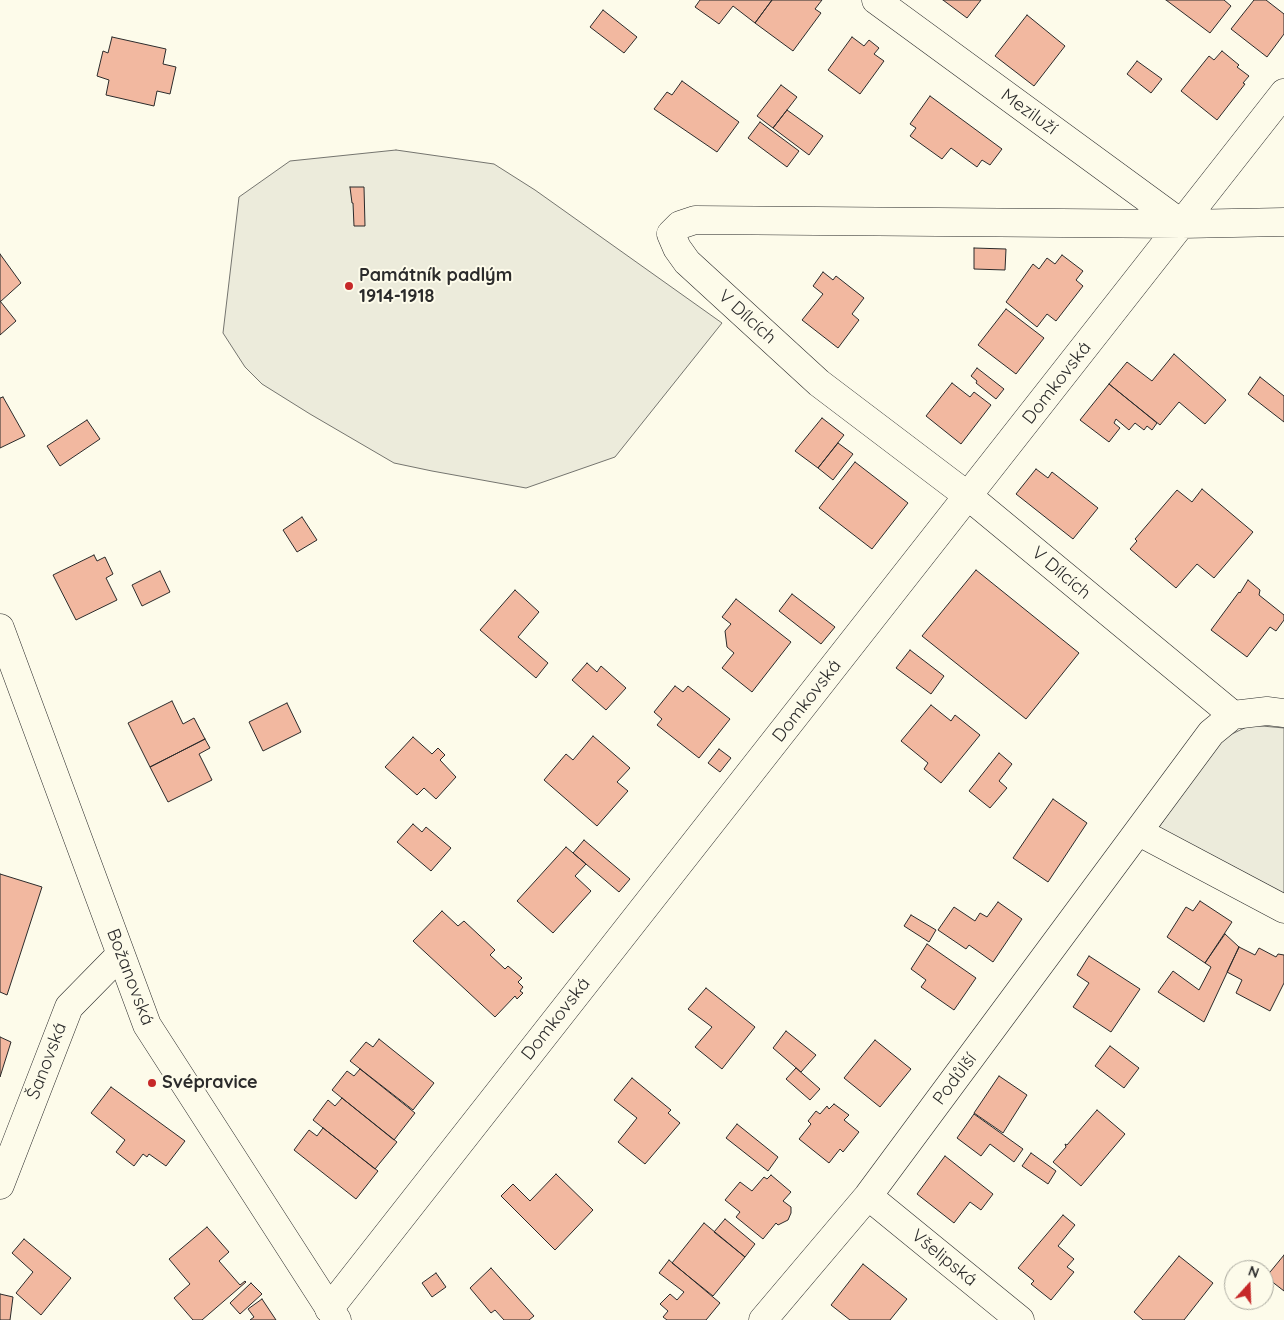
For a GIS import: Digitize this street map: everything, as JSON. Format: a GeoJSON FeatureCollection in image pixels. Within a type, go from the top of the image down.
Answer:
{"type":"FeatureCollection","features":[{"type":"Feature","properties":{"kind":"street","name":"Meziluží"},"geometry":{"type":"LineString","coordinates":[[876,0],[1182,224]]}},
{"type":"Feature","properties":{"kind":"street","name":"Domkovská"},"geometry":{"type":"LineString","coordinates":[[333,1314],[968,496],[1284,93]]}},
{"type":"Feature","properties":{"kind":"street","name":"V Dílcích"},"geometry":{"type":"LineString","coordinates":[[1182,224],[695,220],[680,225],[671,234],[677,248],[687,262],[819,383],[968,496],[1233,716]]}},
{"type":"Feature","properties":{"kind":"street"},"geometry":{"type":"LineString","coordinates":[[1182,224],[1284,222]]}},
{"type":"Feature","properties":{"kind":"street","name":"Božanovská"},"geometry":{"type":"LineString","coordinates":[[0,628],[147,1025],[333,1314]]}},
{"type":"Feature","properties":{"kind":"street"},"geometry":{"type":"LineString","coordinates":[[1233,716],[1267,711],[1284,713]]}},
{"type":"Feature","properties":{"kind":"street","name":"Podůlší"},"geometry":{"type":"LineString","coordinates":[[763,1320],[868,1196],[1211,733],[1233,716]]}},
{"type":"Feature","properties":{"kind":"street"},"geometry":{"type":"LineString","coordinates":[[1138,832],[1284,909]]}},
{"type":"Feature","properties":{"kind":"street","name":"Šanovská"},"geometry":{"type":"LineString","coordinates":[[0,1184],[69,1006],[120,955]]}},
{"type":"Feature","properties":{"kind":"street","name":"Všelipská"},"geometry":{"type":"LineString","coordinates":[[868,1196],[1020,1320]]}},
{"type":"Feature","properties":{"kind":"shaded area"},"geometry":{"type":"Polygon","coordinates":[[[396,150],[494,164],[535,190],[722,323],[615,457],[526,488],[394,463],[262,384],[245,367],[223,333],[239,197],[290,161],[396,150]]]}},
{"type":"Feature","properties":{"kind":"shaded area"},"geometry":{"type":"Polygon","coordinates":[[[1251,725],[1284,728],[1284,901],[1157,830],[1219,740],[1251,725]]]}},
{"type":"Feature","properties":{"kind":"building"},"geometry":{"type":"Polygon","coordinates":[[[700,0],[772,0],[755,23],[733,6],[719,24],[695,7],[700,0]]]}},
{"type":"Feature","properties":{"kind":"building"},"geometry":{"type":"Polygon","coordinates":[[[772,0],[822,0],[815,9],[821,13],[793,51],[755,23],[772,0]]]}},
{"type":"Feature","properties":{"kind":"building"},"geometry":{"type":"Polygon","coordinates":[[[943,0],[981,0],[967,18],[943,0]]]}},
{"type":"Feature","properties":{"kind":"building"},"geometry":{"type":"Polygon","coordinates":[[[1166,0],[1224,0],[1231,6],[1210,33],[1166,0]]]}},
{"type":"Feature","properties":{"kind":"building"},"geometry":{"type":"Polygon","coordinates":[[[1254,0],[1266,0],[1284,14],[1284,34],[1267,57],[1231,29],[1254,0]]]}},
{"type":"Feature","properties":{"kind":"building"},"geometry":{"type":"Polygon","coordinates":[[[603,10],[637,37],[624,53],[590,27],[603,10]]]}},
{"type":"Feature","properties":{"kind":"building"},"geometry":{"type":"Polygon","coordinates":[[[1027,15],[1065,46],[1034,86],[995,56],[1027,15]]]}},
{"type":"Feature","properties":{"kind":"building"},"geometry":{"type":"Polygon","coordinates":[[[112,37],[166,49],[163,64],[176,67],[170,94],[157,91],[154,106],[106,95],[109,80],[97,76],[103,51],[108,53],[112,37]]]}},
{"type":"Feature","properties":{"kind":"building"},"geometry":{"type":"Polygon","coordinates":[[[852,37],[864,46],[869,40],[879,48],[874,54],[884,61],[860,94],[828,70],[852,37]]]}},
{"type":"Feature","properties":{"kind":"building"},"geometry":{"type":"Polygon","coordinates":[[[1222,51],[1239,65],[1237,67],[1249,76],[1217,120],[1181,91],[1209,56],[1214,60],[1222,51]]]}},
{"type":"Feature","properties":{"kind":"building"},"geometry":{"type":"Polygon","coordinates":[[[1137,61],[1162,79],[1151,93],[1127,74],[1137,61]]]}},
{"type":"Feature","properties":{"kind":"building"},"geometry":{"type":"Polygon","coordinates":[[[682,81],[739,122],[717,152],[654,109],[667,92],[672,95],[682,81]]]}},
{"type":"Feature","properties":{"kind":"building"},"geometry":{"type":"Polygon","coordinates":[[[781,85],[797,97],[773,128],[757,116],[781,85]]]}},
{"type":"Feature","properties":{"kind":"building"},"geometry":{"type":"Polygon","coordinates":[[[930,96],[1002,149],[990,165],[982,160],[977,167],[951,148],[942,159],[910,136],[916,128],[910,124],[930,96]]]}},
{"type":"Feature","properties":{"kind":"building"},"geometry":{"type":"Polygon","coordinates":[[[787,110],[823,136],[809,155],[773,128],[787,110]]]}},
{"type":"Feature","properties":{"kind":"building"},"geometry":{"type":"Polygon","coordinates":[[[760,122],[799,151],[787,167],[748,138],[760,122]]]}},
{"type":"Feature","properties":{"kind":"building"},"geometry":{"type":"Polygon","coordinates":[[[350,187],[364,187],[365,226],[354,226],[350,187]]]}},
{"type":"Feature","properties":{"kind":"building"},"geometry":{"type":"Polygon","coordinates":[[[974,248],[1006,249],[1005,270],[974,269],[974,248]]]}},
{"type":"Feature","properties":{"kind":"building"},"geometry":{"type":"Polygon","coordinates":[[[0,254],[21,283],[0,302],[0,254]]]}},
{"type":"Feature","properties":{"kind":"building"},"geometry":{"type":"Polygon","coordinates":[[[1062,255],[1083,271],[1076,280],[1083,286],[1056,321],[1047,314],[1037,327],[1006,302],[1033,264],[1039,269],[1047,258],[1055,264],[1062,255]]]}},
{"type":"Feature","properties":{"kind":"building"},"geometry":{"type":"Polygon","coordinates":[[[823,272],[833,280],[836,276],[864,298],[852,314],[859,320],[838,348],[802,320],[823,294],[813,286],[823,272]]]}},
{"type":"Feature","properties":{"kind":"building"},"geometry":{"type":"Polygon","coordinates":[[[0,301],[16,321],[0,335],[0,301]]]}},
{"type":"Feature","properties":{"kind":"building"},"geometry":{"type":"Polygon","coordinates":[[[1006,309],[1044,338],[1016,374],[978,345],[1006,309]]]}},
{"type":"Feature","properties":{"kind":"building"},"geometry":{"type":"Polygon","coordinates":[[[1174,354],[1226,400],[1205,424],[1179,402],[1160,425],[1109,384],[1127,362],[1152,381],[1174,354]]]}},
{"type":"Feature","properties":{"kind":"building"},"geometry":{"type":"Polygon","coordinates":[[[977,368],[1004,389],[996,399],[976,383],[977,381],[971,376],[977,368]]]}},
{"type":"Feature","properties":{"kind":"building"},"geometry":{"type":"Polygon","coordinates":[[[1260,377],[1284,396],[1284,422],[1248,394],[1260,377]]]}},
{"type":"Feature","properties":{"kind":"building"},"geometry":{"type":"Polygon","coordinates":[[[952,383],[970,397],[974,392],[991,405],[961,444],[926,416],[952,383]]]}},
{"type":"Feature","properties":{"kind":"building"},"geometry":{"type":"Polygon","coordinates":[[[1109,384],[1157,423],[1152,430],[1147,426],[1144,430],[1135,423],[1129,430],[1116,419],[1114,423],[1120,428],[1109,442],[1080,420],[1109,384]]]}},
{"type":"Feature","properties":{"kind":"building"},"geometry":{"type":"Polygon","coordinates":[[[3,397],[25,436],[0,448],[0,398],[3,397]]]}},
{"type":"Feature","properties":{"kind":"building"},"geometry":{"type":"Polygon","coordinates":[[[822,418],[844,435],[818,468],[795,451],[822,418]]]}},
{"type":"Feature","properties":{"kind":"building"},"geometry":{"type":"Polygon","coordinates":[[[87,420],[100,439],[60,466],[47,446],[87,420]]]}},
{"type":"Feature","properties":{"kind":"building"},"geometry":{"type":"Polygon","coordinates":[[[838,443],[853,454],[833,480],[818,468],[838,443]]]}},
{"type":"Feature","properties":{"kind":"building"},"geometry":{"type":"Polygon","coordinates":[[[855,462],[908,503],[872,549],[819,508],[855,462]]]}},
{"type":"Feature","properties":{"kind":"building"},"geometry":{"type":"Polygon","coordinates":[[[1036,469],[1048,478],[1052,472],[1098,508],[1073,539],[1016,494],[1036,469]]]}},
{"type":"Feature","properties":{"kind":"building"},"geometry":{"type":"Polygon","coordinates":[[[1202,489],[1253,532],[1214,578],[1197,564],[1176,588],[1130,549],[1137,541],[1135,539],[1177,490],[1192,502],[1202,489]]]}},
{"type":"Feature","properties":{"kind":"building"},"geometry":{"type":"Polygon","coordinates":[[[302,517],[317,540],[297,552],[283,530],[302,517]]]}},
{"type":"Feature","properties":{"kind":"building"},"geometry":{"type":"Polygon","coordinates":[[[94,555],[97,561],[105,557],[113,574],[106,578],[117,600],[76,620],[53,575],[94,555]]]}},
{"type":"Feature","properties":{"kind":"building"},"geometry":{"type":"Polygon","coordinates":[[[976,570],[1079,653],[1026,719],[922,636],[976,570]]]}},
{"type":"Feature","properties":{"kind":"building"},"geometry":{"type":"Polygon","coordinates":[[[160,571],[170,592],[142,606],[132,585],[160,571]]]}},
{"type":"Feature","properties":{"kind":"building"},"geometry":{"type":"Polygon","coordinates":[[[1248,580],[1260,590],[1259,595],[1284,615],[1284,620],[1276,631],[1270,627],[1247,657],[1211,630],[1248,580]]]}},
{"type":"Feature","properties":{"kind":"building"},"geometry":{"type":"Polygon","coordinates":[[[515,590],[539,612],[518,637],[548,663],[536,678],[480,630],[515,590]]]}},
{"type":"Feature","properties":{"kind":"building"},"geometry":{"type":"Polygon","coordinates":[[[792,594],[835,627],[821,644],[779,611],[792,594]]]}},
{"type":"Feature","properties":{"kind":"building"},"geometry":{"type":"Polygon","coordinates":[[[736,599],[791,642],[752,692],[722,668],[734,653],[727,647],[725,631],[731,624],[722,617],[736,599]]]}},
{"type":"Feature","properties":{"kind":"building"},"geometry":{"type":"Polygon","coordinates":[[[910,650],[944,676],[931,694],[896,668],[910,650]]]}},
{"type":"Feature","properties":{"kind":"building"},"geometry":{"type":"Polygon","coordinates":[[[587,663],[597,672],[601,666],[626,688],[606,710],[572,680],[587,663]]]}},
{"type":"Feature","properties":{"kind":"building"},"geometry":{"type":"Polygon","coordinates":[[[675,686],[683,692],[688,686],[730,719],[699,758],[657,725],[662,719],[654,712],[675,686]]]}},
{"type":"Feature","properties":{"kind":"building"},"geometry":{"type":"Polygon","coordinates":[[[172,701],[183,724],[194,718],[205,739],[150,767],[128,723],[172,701]]]}},
{"type":"Feature","properties":{"kind":"building"},"geometry":{"type":"Polygon","coordinates":[[[287,703],[301,732],[263,751],[249,722],[287,703]]]}},
{"type":"Feature","properties":{"kind":"building"},"geometry":{"type":"Polygon","coordinates":[[[931,705],[951,721],[955,715],[980,735],[941,783],[924,769],[928,763],[901,741],[931,705]]]}},
{"type":"Feature","properties":{"kind":"building"},"geometry":{"type":"Polygon","coordinates":[[[593,736],[630,768],[617,782],[628,791],[597,826],[544,780],[566,754],[573,760],[593,736]]]}},
{"type":"Feature","properties":{"kind":"building"},"geometry":{"type":"Polygon","coordinates":[[[413,737],[432,754],[438,748],[445,755],[440,760],[456,777],[436,799],[424,788],[417,795],[385,767],[413,737]]]}},
{"type":"Feature","properties":{"kind":"building"},"geometry":{"type":"Polygon","coordinates":[[[205,739],[210,748],[199,754],[212,780],[168,802],[150,767],[205,739]]]}},
{"type":"Feature","properties":{"kind":"building"},"geometry":{"type":"Polygon","coordinates":[[[719,749],[731,758],[720,772],[708,763],[719,749]]]}},
{"type":"Feature","properties":{"kind":"building"},"geometry":{"type":"Polygon","coordinates":[[[999,753],[1012,764],[999,781],[1007,788],[990,808],[969,791],[999,753]]]}},
{"type":"Feature","properties":{"kind":"building"},"geometry":{"type":"Polygon","coordinates":[[[1053,799],[1087,823],[1048,882],[1013,858],[1053,799]]]}},
{"type":"Feature","properties":{"kind":"building"},"geometry":{"type":"Polygon","coordinates":[[[413,824],[422,832],[426,827],[451,848],[431,871],[397,842],[413,824]]]}},
{"type":"Feature","properties":{"kind":"building"},"geometry":{"type":"Polygon","coordinates":[[[584,840],[630,879],[619,892],[573,853],[584,840]]]}},
{"type":"Feature","properties":{"kind":"building"},"geometry":{"type":"Polygon","coordinates":[[[566,847],[586,864],[575,876],[591,891],[553,933],[517,901],[566,847]]]}},
{"type":"Feature","properties":{"kind":"building"},"geometry":{"type":"Polygon","coordinates":[[[0,874],[42,887],[7,995],[0,992],[0,874]]]}},
{"type":"Feature","properties":{"kind":"building"},"geometry":{"type":"Polygon","coordinates":[[[1200,901],[1232,922],[1205,963],[1167,937],[1186,907],[1193,911],[1200,901]]]}},
{"type":"Feature","properties":{"kind":"building"},"geometry":{"type":"Polygon","coordinates":[[[998,902],[1022,919],[993,962],[969,945],[966,949],[938,930],[954,907],[975,921],[980,913],[987,917],[998,902]]]}},
{"type":"Feature","properties":{"kind":"building"},"geometry":{"type":"Polygon","coordinates":[[[442,911],[458,926],[464,921],[495,950],[490,955],[505,969],[508,966],[522,978],[518,982],[523,987],[520,991],[523,993],[517,999],[515,996],[495,1017],[413,941],[442,911]]]}},
{"type":"Feature","properties":{"kind":"building"},"geometry":{"type":"Polygon","coordinates":[[[911,915],[936,930],[929,942],[904,926],[911,915]]]}},
{"type":"Feature","properties":{"kind":"building"},"geometry":{"type":"Polygon","coordinates":[[[1225,934],[1239,947],[1204,1022],[1158,992],[1173,971],[1199,990],[1211,967],[1205,963],[1225,934]]]}},
{"type":"Feature","properties":{"kind":"building"},"geometry":{"type":"Polygon","coordinates":[[[927,944],[976,978],[954,1010],[921,987],[926,980],[911,969],[927,944]]]}},
{"type":"Feature","properties":{"kind":"building"},"geometry":{"type":"Polygon","coordinates":[[[1239,947],[1255,955],[1259,948],[1276,957],[1278,954],[1284,955],[1284,983],[1270,1011],[1236,993],[1242,980],[1227,972],[1239,947]]]}},
{"type":"Feature","properties":{"kind":"building"},"geometry":{"type":"Polygon","coordinates":[[[1089,956],[1140,989],[1111,1032],[1073,1007],[1089,983],[1077,975],[1089,956]]]}},
{"type":"Feature","properties":{"kind":"building"},"geometry":{"type":"Polygon","coordinates":[[[706,988],[755,1027],[722,1069],[695,1047],[712,1027],[688,1009],[706,988]]]}},
{"type":"Feature","properties":{"kind":"building"},"geometry":{"type":"Polygon","coordinates":[[[786,1031],[816,1055],[801,1072],[773,1048],[786,1031]]]}},
{"type":"Feature","properties":{"kind":"building"},"geometry":{"type":"Polygon","coordinates":[[[0,1037],[11,1042],[0,1077],[0,1037]]]}},
{"type":"Feature","properties":{"kind":"building"},"geometry":{"type":"Polygon","coordinates":[[[379,1039],[434,1083],[413,1110],[350,1061],[366,1042],[373,1047],[379,1039]]]}},
{"type":"Feature","properties":{"kind":"building"},"geometry":{"type":"Polygon","coordinates":[[[875,1040],[911,1069],[880,1107],[844,1078],[875,1040]]]}},
{"type":"Feature","properties":{"kind":"building"},"geometry":{"type":"Polygon","coordinates":[[[1110,1046],[1139,1068],[1124,1088],[1095,1066],[1110,1046]]]}},
{"type":"Feature","properties":{"kind":"building"},"geometry":{"type":"Polygon","coordinates":[[[796,1068],[820,1089],[810,1100],[786,1079],[796,1068]]]}},
{"type":"Feature","properties":{"kind":"building"},"geometry":{"type":"Polygon","coordinates":[[[360,1069],[415,1113],[394,1140],[332,1090],[347,1071],[354,1076],[360,1069]]]}},
{"type":"Feature","properties":{"kind":"building"},"geometry":{"type":"Polygon","coordinates":[[[999,1076],[1027,1095],[1003,1133],[974,1113],[999,1076]]]}},
{"type":"Feature","properties":{"kind":"building"},"geometry":{"type":"Polygon","coordinates":[[[632,1078],[671,1110],[668,1113],[680,1123],[645,1164],[618,1142],[637,1118],[614,1100],[632,1078]]]}},
{"type":"Feature","properties":{"kind":"building"},"geometry":{"type":"Polygon","coordinates":[[[111,1087],[185,1141],[166,1166],[149,1154],[147,1157],[143,1154],[134,1166],[116,1152],[125,1140],[91,1113],[111,1087]]]}},
{"type":"Feature","properties":{"kind":"building"},"geometry":{"type":"Polygon","coordinates":[[[342,1098],[397,1142],[375,1169],[313,1120],[328,1100],[335,1106],[342,1098]]]}},
{"type":"Feature","properties":{"kind":"building"},"geometry":{"type":"Polygon","coordinates":[[[834,1104],[849,1115],[844,1120],[859,1132],[843,1152],[840,1149],[829,1163],[799,1139],[811,1124],[808,1121],[816,1111],[820,1114],[827,1106],[829,1109],[834,1104]]]}},
{"type":"Feature","properties":{"kind":"building"},"geometry":{"type":"Polygon","coordinates":[[[1097,1110],[1125,1134],[1081,1186],[1053,1162],[1066,1147],[1065,1144],[1067,1145],[1097,1110]]]}},
{"type":"Feature","properties":{"kind":"building"},"geometry":{"type":"Polygon","coordinates":[[[974,1114],[1023,1149],[1014,1162],[990,1144],[981,1156],[957,1138],[974,1114]]]}},
{"type":"Feature","properties":{"kind":"building"},"geometry":{"type":"Polygon","coordinates":[[[737,1124],[778,1157],[768,1171],[726,1138],[737,1124]]]}},
{"type":"Feature","properties":{"kind":"building"},"geometry":{"type":"Polygon","coordinates":[[[323,1128],[378,1171],[356,1199],[294,1150],[309,1130],[317,1136],[323,1128]]]}},
{"type":"Feature","properties":{"kind":"building"},"geometry":{"type":"Polygon","coordinates":[[[1031,1153],[1056,1171],[1048,1184],[1022,1166],[1031,1153]]]}},
{"type":"Feature","properties":{"kind":"building"},"geometry":{"type":"Polygon","coordinates":[[[945,1156],[993,1194],[981,1210],[970,1202],[954,1223],[917,1194],[945,1156]]]}},
{"type":"Feature","properties":{"kind":"building"},"geometry":{"type":"Polygon","coordinates":[[[556,1174],[593,1210],[555,1250],[501,1196],[513,1184],[530,1201],[556,1174]]]}},
{"type":"Feature","properties":{"kind":"building"},"geometry":{"type":"Polygon","coordinates":[[[771,1175],[791,1192],[783,1201],[791,1207],[791,1213],[788,1220],[778,1225],[776,1223],[763,1239],[736,1217],[740,1212],[725,1200],[740,1182],[752,1191],[764,1177],[767,1179],[771,1175]]]}},
{"type":"Feature","properties":{"kind":"building"},"geometry":{"type":"Polygon","coordinates":[[[1063,1215],[1075,1225],[1058,1246],[1074,1259],[1067,1267],[1074,1272],[1051,1300],[1031,1284],[1034,1281],[1018,1268],[1063,1215]]]}},
{"type":"Feature","properties":{"kind":"building"},"geometry":{"type":"Polygon","coordinates":[[[725,1219],[755,1244],[745,1257],[714,1232],[725,1219]]]}},
{"type":"Feature","properties":{"kind":"building"},"geometry":{"type":"Polygon","coordinates":[[[704,1223],[745,1257],[713,1296],[672,1263],[704,1223]]]}},
{"type":"Feature","properties":{"kind":"building"},"geometry":{"type":"Polygon","coordinates":[[[207,1227],[229,1252],[219,1261],[240,1285],[246,1282],[202,1320],[193,1320],[174,1298],[190,1284],[169,1259],[207,1227]]]}},
{"type":"Feature","properties":{"kind":"building"},"geometry":{"type":"Polygon","coordinates":[[[24,1239],[71,1278],[41,1315],[16,1293],[33,1272],[12,1253],[24,1239]]]}},
{"type":"Feature","properties":{"kind":"building"},"geometry":{"type":"Polygon","coordinates":[[[1284,1255],[1284,1291],[1274,1283],[1274,1267],[1284,1255]]]}},
{"type":"Feature","properties":{"kind":"building"},"geometry":{"type":"Polygon","coordinates":[[[1179,1256],[1213,1283],[1184,1320],[1143,1320],[1134,1312],[1179,1256]]]}},
{"type":"Feature","properties":{"kind":"building"},"geometry":{"type":"Polygon","coordinates":[[[669,1260],[720,1303],[706,1320],[667,1320],[663,1317],[668,1311],[660,1304],[670,1294],[677,1300],[684,1292],[659,1273],[669,1260]]]}},
{"type":"Feature","properties":{"kind":"building"},"geometry":{"type":"Polygon","coordinates":[[[863,1264],[907,1299],[890,1320],[850,1320],[831,1305],[863,1264]]]}},
{"type":"Feature","properties":{"kind":"building"},"geometry":{"type":"Polygon","coordinates":[[[491,1268],[534,1316],[529,1320],[504,1320],[495,1310],[491,1313],[470,1288],[491,1268]]]}},
{"type":"Feature","properties":{"kind":"building"},"geometry":{"type":"Polygon","coordinates":[[[436,1273],[446,1287],[432,1297],[422,1283],[436,1273]]]}},
{"type":"Feature","properties":{"kind":"building"},"geometry":{"type":"Polygon","coordinates":[[[251,1283],[262,1294],[240,1314],[230,1303],[251,1283]]]}},
{"type":"Feature","properties":{"kind":"building"},"geometry":{"type":"Polygon","coordinates":[[[0,1294],[13,1297],[10,1320],[0,1320],[0,1294]]]}},
{"type":"Feature","properties":{"kind":"building"},"geometry":{"type":"Polygon","coordinates":[[[262,1299],[276,1320],[250,1320],[254,1317],[248,1309],[262,1299]]]}},
{"type":"Feature","properties":{"kind":"place","name":"Památník padlým 1914-1918"},"geometry":{"type":"Point","coordinates":[349,286]}},
{"type":"Feature","properties":{"kind":"place","name":"Svépravice"},"geometry":{"type":"Point","coordinates":[152,1083]}}]}
